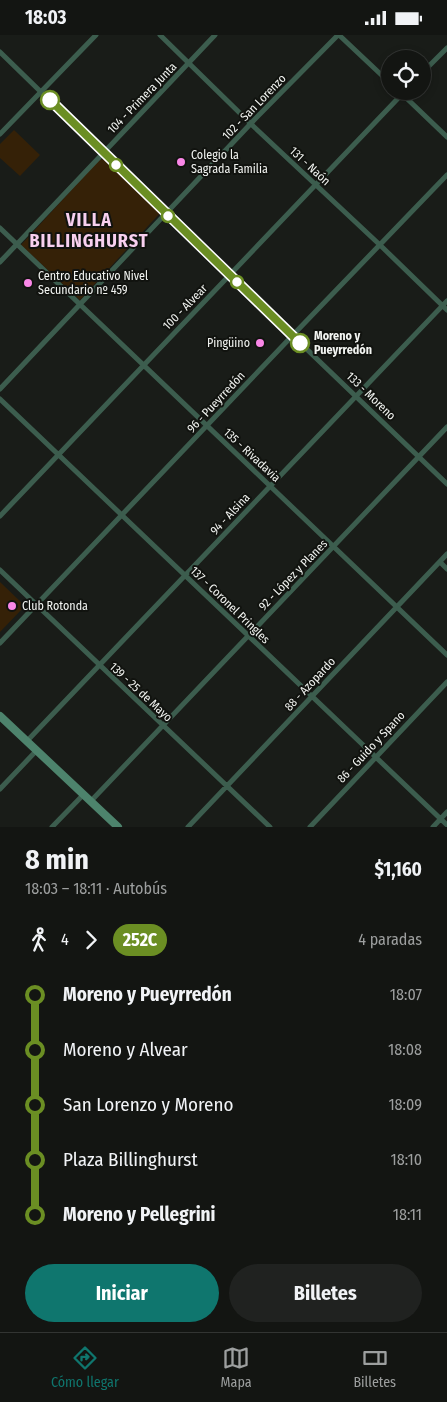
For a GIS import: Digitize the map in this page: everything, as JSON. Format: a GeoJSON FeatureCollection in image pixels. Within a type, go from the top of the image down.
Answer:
{"type":"FeatureCollection","features":[{"type":"Feature","properties":{"kind":"main road"},"geometry":{"type":"LineString","coordinates":[[0,716],[118,827]]}},
{"type":"Feature","properties":{"kind":"street"},"geometry":{"type":"LineString","coordinates":[[0,134],[96,35]]}},
{"type":"Feature","properties":{"kind":"street","name":"131 - Naón"},"geometry":{"type":"LineString","coordinates":[[160,35],[447,310]]}},
{"type":"Feature","properties":{"kind":"street","name":"104 - Primera Junta"},"geometry":{"type":"LineString","coordinates":[[0,262],[215,35]]}},
{"type":"Feature","properties":{"kind":"street"},"geometry":{"type":"LineString","coordinates":[[339,35],[381,75]]}},
{"type":"Feature","properties":{"kind":"street","name":"102 - San Lorenzo"},"geometry":{"type":"LineString","coordinates":[[0,389],[251,124],[339,35]]}},
{"type":"Feature","properties":{"kind":"street"},"geometry":{"type":"LineString","coordinates":[[431,64],[447,48]]}},
{"type":"Feature","properties":{"kind":"street","name":"133 - Moreno"},"geometry":{"type":"LineString","coordinates":[[0,52],[447,485]]}},
{"type":"Feature","properties":{"kind":"street","name":"100 - Alvear"},"geometry":{"type":"LineString","coordinates":[[0,516],[395,100]]}},
{"type":"Feature","properties":{"kind":"street"},"geometry":{"type":"LineString","coordinates":[[410,100],[447,137]]}},
{"type":"Feature","properties":{"kind":"street","name":"96 - Pueyrredón"},"geometry":{"type":"LineString","coordinates":[[0,643],[447,175]]}},
{"type":"Feature","properties":{"kind":"street","name":"135 - Rivadavia"},"geometry":{"type":"LineString","coordinates":[[0,228],[447,655]]}},
{"type":"Feature","properties":{"kind":"street","name":"94 - Alsina"},"geometry":{"type":"LineString","coordinates":[[27,741],[447,301]]}},
{"type":"Feature","properties":{"kind":"street","name":"137 - Coronel Pringles"},"geometry":{"type":"LineString","coordinates":[[0,399],[447,825]]}},
{"type":"Feature","properties":{"kind":"street","name":"92 - López y Planes"},"geometry":{"type":"LineString","coordinates":[[91,801],[447,427]]}},
{"type":"Feature","properties":{"kind":"street","name":"88 - Azopardo"},"geometry":{"type":"LineString","coordinates":[[188,827],[447,554]]}},
{"type":"Feature","properties":{"kind":"street"},"geometry":{"type":"LineString","coordinates":[[440,562],[447,569]]}},
{"type":"Feature","properties":{"kind":"street","name":"139 - 25 de Mayo"},"geometry":{"type":"LineString","coordinates":[[0,570],[270,827]]}},
{"type":"Feature","properties":{"kind":"street","name":"86 - Guido y Spano"},"geometry":{"type":"LineString","coordinates":[[310,827],[447,682]]}},
{"type":"Feature","properties":{"kind":"street"},"geometry":{"type":"LineString","coordinates":[[0,789],[37,750]]}},
{"type":"Feature","properties":{"kind":"street"},"geometry":{"type":"LineString","coordinates":[[52,827],[84,794]]}},
{"type":"Feature","properties":{"kind":"street"},"geometry":{"type":"LineString","coordinates":[[433,827],[447,812]]}},
{"type":"Feature","properties":{"kind":"shaded area"},"geometry":{"type":"Polygon","coordinates":[[[14,130],[40,155],[20,176],[0,158],[0,144],[14,130]]]}},
{"type":"Feature","properties":{"kind":"shaded area"},"geometry":{"type":"Polygon","coordinates":[[[100,159],[106,160],[160,213],[80,300],[21,245],[100,159]]]}},
{"type":"Feature","properties":{"kind":"shaded area","name":"Club Rotonda"},"geometry":{"type":"Polygon","coordinates":[[[0,582],[23,604],[23,608],[0,632],[0,582]]]}},
{"type":"Feature","properties":{"kind":"bus line","name":"252C"},"geometry":{"type":"LineString","coordinates":[[50,100],[300,343]]}},
{"type":"Feature","properties":{"kind":"place","name":"Colegio la Sagrada Familia"},"geometry":{"type":"Point","coordinates":[181,162]}},
{"type":"Feature","properties":{"kind":"place","name":"Centro Educativo Nivel Secundario nº 459"},"geometry":{"type":"Point","coordinates":[28,283]}},
{"type":"Feature","properties":{"kind":"place","name":"Pingüino"},"geometry":{"type":"Point","coordinates":[260,343]}},
{"type":"Feature","properties":{"kind":"place","name":"Moreno y Pueyrredón"},"geometry":{"type":"Point","coordinates":[300,343]}},
{"type":"Feature","properties":{"kind":"place","name":"Club Rotonda"},"geometry":{"type":"Point","coordinates":[12,606]}},
{"type":"Feature","properties":{"kind":"district","name":"VILLA BILLINGHURST"},"geometry":{"type":"Point","coordinates":[89,230]}}]}
